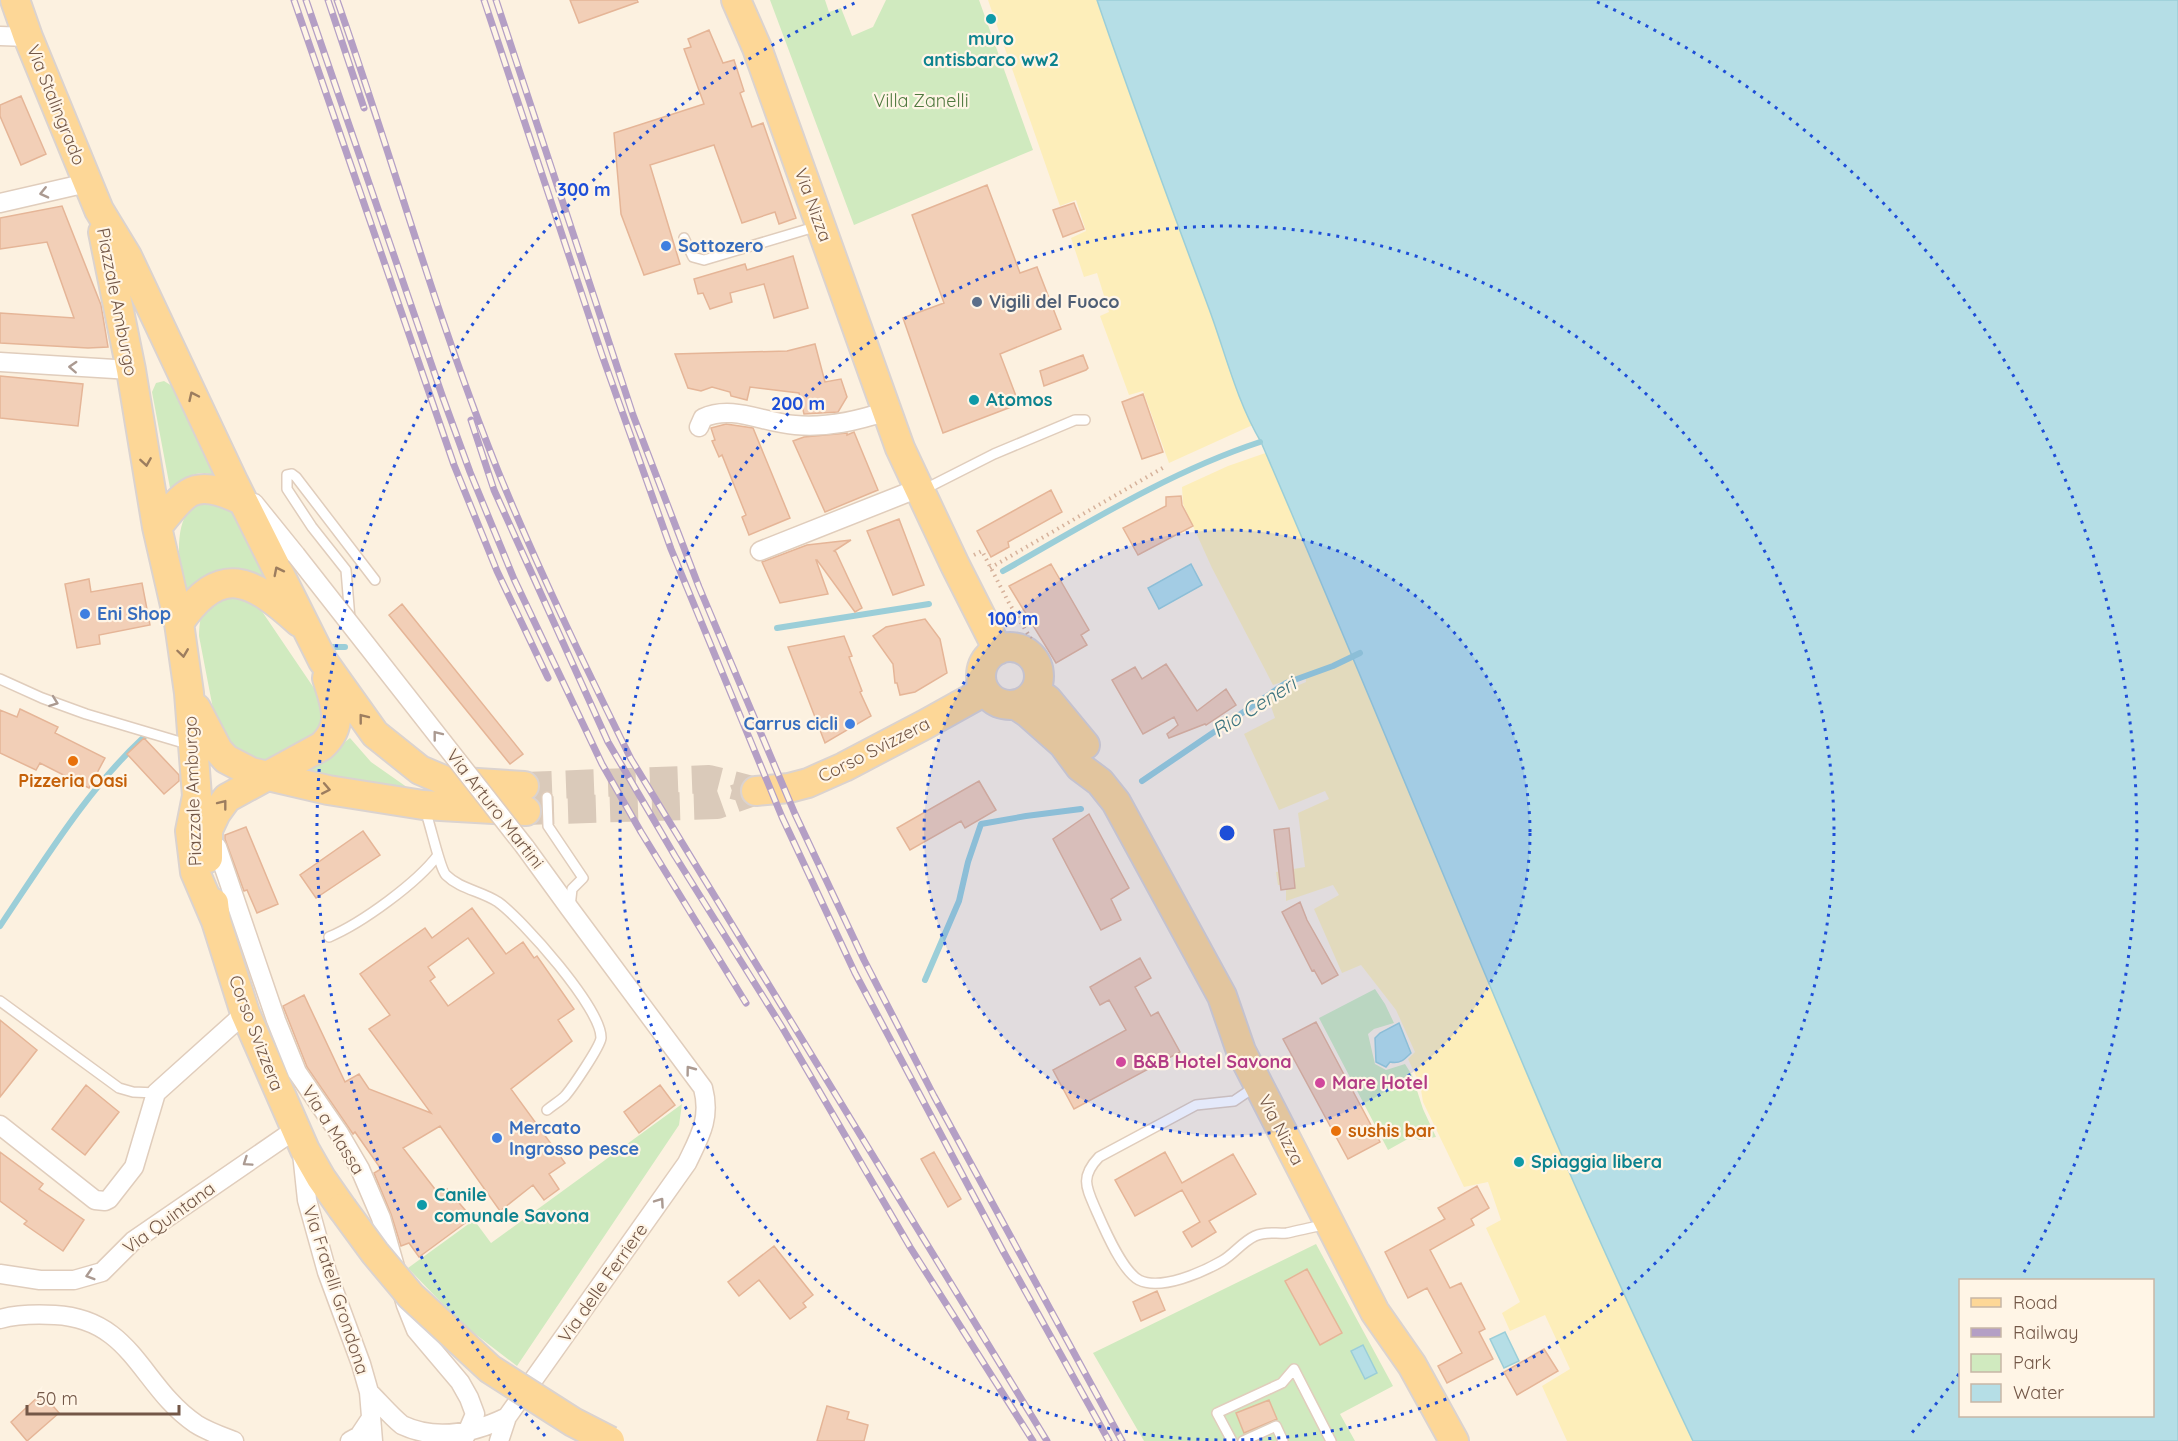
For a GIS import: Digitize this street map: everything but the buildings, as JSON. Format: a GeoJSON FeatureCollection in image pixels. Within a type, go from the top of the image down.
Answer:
{"type":"FeatureCollection","features":[{"type":"Feature","properties":{"kind":"main road","name":"Via Stalingrado"},"geometry":{"type":"LineString","coordinates":[[15,0],[14,37],[99,210]]}},
{"type":"Feature","properties":{"kind":"main road","name":"Via Nizza"},"geometry":{"type":"LineString","coordinates":[[736,0],[757,48],[900,448],[998,650]]}},
{"type":"Feature","properties":{"kind":"main road","name":"Piazzale Amburgo"},"geometry":{"type":"LineString","coordinates":[[99,210],[127,256],[323,661],[375,734],[420,771],[446,781],[532,798]]}},
{"type":"Feature","properties":{"kind":"main road","name":"Piazzale Amburgo"},"geometry":{"type":"LineString","coordinates":[[99,210],[131,370],[157,527],[179,623],[189,693],[197,796],[190,831],[195,872],[216,921]]}},
{"type":"Feature","properties":{"kind":"main road"},"geometry":{"type":"LineString","coordinates":[[131,370],[159,358],[180,368]]}},
{"type":"Feature","properties":{"kind":"main road"},"geometry":{"type":"LineString","coordinates":[[157,527],[190,492],[200,489],[244,497]]}},
{"type":"Feature","properties":{"kind":"main road"},"geometry":{"type":"LineString","coordinates":[[179,623],[198,597],[212,588],[235,582],[259,591],[308,630]]}},
{"type":"Feature","properties":{"kind":"main road"},"geometry":{"type":"LineString","coordinates":[[1007,647],[1016,648],[1032,657],[1039,674],[1034,691],[998,703],[985,691],[981,682],[981,672],[990,655],[998,650],[1007,647]]}},
{"type":"Feature","properties":{"kind":"main road","name":"Piazzale Amburgo"},"geometry":{"type":"LineString","coordinates":[[189,693],[210,739],[226,759],[251,771],[269,776],[322,746],[331,738],[336,727],[337,714],[323,661]]}},
{"type":"Feature","properties":{"kind":"main road","name":"Corso Svizzera"},"geometry":{"type":"LineString","coordinates":[[756,791],[789,788],[808,783],[904,736],[985,691]]}},
{"type":"Feature","properties":{"kind":"main road","name":"Via Nizza"},"geometry":{"type":"LineString","coordinates":[[1034,691],[1047,699],[1095,759],[1100,782],[1116,802],[1222,996],[1241,1050],[1375,1312],[1412,1365],[1454,1441]]}},
{"type":"Feature","properties":{"kind":"main road"},"geometry":{"type":"LineString","coordinates":[[269,776],[328,790],[423,805],[532,798]]}},
{"type":"Feature","properties":{"kind":"main road","name":"Corso Svizzera"},"geometry":{"type":"LineString","coordinates":[[269,776],[227,798],[216,813],[208,830],[207,848],[216,921],[245,1013],[298,1134],[321,1178],[375,1254],[411,1296],[490,1369],[573,1422],[610,1441]]}},
{"type":"Feature","properties":{"kind":"street"},"geometry":{"type":"LineString","coordinates":[[1,201],[87,183]]}},
{"type":"Feature","properties":{"kind":"street"},"geometry":{"type":"LineString","coordinates":[[0,362],[131,370]]}},
{"type":"Feature","properties":{"kind":"street"},"geometry":{"type":"LineString","coordinates":[[699,427],[703,418],[713,413],[745,415],[794,425],[852,422],[887,411]]}},
{"type":"Feature","properties":{"kind":"street"},"geometry":{"type":"LineString","coordinates":[[760,551],[920,489]]}},
{"type":"Feature","properties":{"kind":"street","name":"Via Arturo Martini"},"geometry":{"type":"LineString","coordinates":[[244,497],[296,555],[525,847],[703,1088],[707,1103],[705,1124]]}},
{"type":"Feature","properties":{"kind":"street","name":"Via a Massa"},"geometry":{"type":"LineString","coordinates":[[217,847],[276,1020],[297,1072],[360,1169],[381,1218],[416,1330],[460,1382],[469,1398],[475,1414],[466,1434]]}},
{"type":"Feature","properties":{"kind":"street"},"geometry":{"type":"LineString","coordinates":[[0,1125],[95,1200],[105,1201],[113,1196],[134,1167],[156,1094],[245,1013]]}},
{"type":"Feature","properties":{"kind":"street","name":"Via delle Ferriere"},"geometry":{"type":"LineString","coordinates":[[499,1441],[507,1417],[687,1163],[705,1124]]}},
{"type":"Feature","properties":{"kind":"street","name":"Via Quintana"},"geometry":{"type":"LineString","coordinates":[[0,1274],[39,1280],[74,1280],[102,1272],[133,1241],[298,1134]]}},
{"type":"Feature","properties":{"kind":"street","name":"Via Fratelli Grondona"},"geometry":{"type":"LineString","coordinates":[[298,1134],[307,1200],[327,1272],[369,1392],[373,1441]]}},
{"type":"Feature","properties":{"kind":"street"},"geometry":{"type":"LineString","coordinates":[[0,1319],[36,1314],[65,1315],[93,1322],[117,1338],[176,1407],[196,1424],[234,1441]]}},
{"type":"Feature","properties":{"kind":"street"},"geometry":{"type":"LineString","coordinates":[[369,1392],[401,1424],[412,1431],[444,1440],[466,1434],[507,1417]]}},
{"type":"Feature","properties":{"kind":"street"},"geometry":{"type":"LineString","coordinates":[[350,1441],[359,1436],[371,1418]]}},
{"type":"Feature","properties":{"kind":"lane"},"geometry":{"type":"LineString","coordinates":[[684,238],[693,256],[704,260],[820,225]]}},
{"type":"Feature","properties":{"kind":"lane"},"geometry":{"type":"LineString","coordinates":[[920,489],[994,454],[1075,420],[1085,420]]}},
{"type":"Feature","properties":{"kind":"lane"},"geometry":{"type":"LineString","coordinates":[[351,624],[346,570],[286,489],[287,475],[292,474],[296,477],[375,580]]}},
{"type":"Feature","properties":{"kind":"lane"},"geometry":{"type":"LineString","coordinates":[[0,680],[86,714],[193,746]]}},
{"type":"Feature","properties":{"kind":"lane"},"geometry":{"type":"LineString","coordinates":[[532,798],[583,878],[572,889],[570,909]]}},
{"type":"Feature","properties":{"kind":"lane"},"geometry":{"type":"LineString","coordinates":[[423,805],[444,873],[457,884],[497,902],[542,944],[579,992],[594,1019],[601,1038],[596,1052],[565,1097],[547,1110]]}},
{"type":"Feature","properties":{"kind":"lane"},"geometry":{"type":"LineString","coordinates":[[329,937],[347,930],[425,872],[438,855]]}},
{"type":"Feature","properties":{"kind":"lane"},"geometry":{"type":"LineString","coordinates":[[0,1001],[119,1088],[156,1094]]}},
{"type":"Feature","properties":{"kind":"lane"},"geometry":{"type":"LineString","coordinates":[[1258,1084],[1234,1101],[1215,1101],[1196,1105],[1099,1157],[1089,1168],[1086,1179],[1090,1196],[1111,1243],[1131,1274],[1140,1281],[1163,1283],[1190,1276],[1224,1260],[1254,1236],[1331,1224]]}},
{"type":"Feature","properties":{"kind":"lane"},"geometry":{"type":"LineString","coordinates":[[1233,1441],[1217,1413],[1282,1383],[1294,1369],[1331,1441]]}},
{"type":"Feature","properties":{"kind":"lane"},"geometry":{"type":"LineString","coordinates":[[1243,1441],[1276,1426],[1283,1441]]}},
{"type":"Feature","properties":{"kind":"path"},"geometry":{"type":"LineString","coordinates":[[990,568],[1166,466]]}},
{"type":"Feature","properties":{"kind":"path"},"geometry":{"type":"LineString","coordinates":[[982,551],[1009,603],[1042,657],[1034,691]]}},
{"type":"Feature","properties":{"kind":"green space","name":"Villa Zanelli"},"geometry":{"type":"Polygon","coordinates":[[[770,0],[825,0],[829,12],[841,8],[852,36],[873,27],[886,0],[979,0],[1033,150],[854,225],[770,0]]]}},
{"type":"Feature","properties":{"kind":"green space"},"geometry":{"type":"Polygon","coordinates":[[[164,381],[172,386],[218,476],[204,473],[192,475],[170,488],[152,392],[156,383],[164,381]]]}},
{"type":"Feature","properties":{"kind":"green space"},"geometry":{"type":"Polygon","coordinates":[[[208,502],[227,506],[241,522],[276,589],[183,598],[179,552],[181,528],[190,510],[208,502]]]}},
{"type":"Feature","properties":{"kind":"green space"},"geometry":{"type":"Polygon","coordinates":[[[230,592],[257,604],[322,700],[327,714],[318,739],[261,763],[219,740],[199,636],[203,612],[209,604],[230,592]]]}},
{"type":"Feature","properties":{"kind":"green space"},"geometry":{"type":"Polygon","coordinates":[[[350,738],[371,762],[411,790],[305,773],[350,738]]]}},
{"type":"Feature","properties":{"kind":"green space"},"geometry":{"type":"Polygon","coordinates":[[[1375,989],[1394,1023],[1374,1029],[1368,1034],[1375,1064],[1386,1070],[1405,1064],[1412,1075],[1423,1109],[1436,1137],[1419,1140],[1413,1136],[1388,1150],[1319,1018],[1375,989]]]}},
{"type":"Feature","properties":{"kind":"green space"},"geometry":{"type":"Polygon","coordinates":[[[682,1104],[679,1125],[517,1366],[461,1323],[408,1268],[474,1220],[491,1243],[682,1104]]]}},
{"type":"Feature","properties":{"kind":"green space"},"geometry":{"type":"Polygon","coordinates":[[[1316,1244],[1393,1386],[1340,1414],[1355,1441],[1144,1441],[1093,1353],[1316,1244]]]}},
{"type":"Feature","properties":{"kind":"sand"},"geometry":{"type":"Polygon","coordinates":[[[988,0],[1128,0],[1279,413],[1169,463],[1143,391],[1129,395],[1100,316],[1109,312],[1097,273],[1084,277],[1071,238],[1086,231],[1076,200],[1060,206],[988,0]]]}},
{"type":"Feature","properties":{"kind":"sand"},"geometry":{"type":"Polygon","coordinates":[[[1291,444],[1709,1441],[1567,1441],[1542,1386],[1570,1369],[1545,1315],[1510,1331],[1502,1313],[1520,1302],[1486,1228],[1501,1220],[1488,1182],[1464,1187],[1423,1102],[1420,1084],[1408,1059],[1415,1052],[1396,1010],[1361,965],[1342,973],[1314,909],[1339,895],[1333,885],[1286,901],[1286,885],[1278,885],[1276,872],[1305,867],[1298,813],[1329,799],[1325,791],[1279,810],[1244,734],[1275,718],[1268,698],[1306,682],[1305,674],[1273,685],[1212,568],[1183,504],[1182,487],[1228,466],[1291,444]]]}},
{"type":"Feature","properties":{"kind":"water"},"geometry":{"type":"Polygon","coordinates":[[[1097,0],[2178,0],[2178,1441],[1693,1441],[1571,1175],[1261,442],[1252,426],[1231,375],[1097,0]]]}},
{"type":"Feature","properties":{"kind":"water"},"geometry":{"type":"Polygon","coordinates":[[[1191,564],[1202,585],[1159,609],[1148,588],[1191,564]]]}},
{"type":"Feature","properties":{"kind":"water"},"geometry":{"type":"Polygon","coordinates":[[[1399,1023],[1411,1053],[1402,1061],[1390,1062],[1386,1067],[1376,1062],[1375,1038],[1399,1023]]]}},
{"type":"Feature","properties":{"kind":"water"},"geometry":{"type":"Polygon","coordinates":[[[1505,1332],[1519,1361],[1504,1368],[1490,1339],[1505,1332]]]}},
{"type":"Feature","properties":{"kind":"water"},"geometry":{"type":"Polygon","coordinates":[[[1363,1345],[1377,1373],[1365,1379],[1351,1351],[1363,1345]]]}},
{"type":"Feature","properties":{"kind":"waterway"},"geometry":{"type":"LineString","coordinates":[[1003,571],[1097,517],[1161,484],[1193,468],[1260,442]]}},
{"type":"Feature","properties":{"kind":"waterway"},"geometry":{"type":"LineString","coordinates":[[777,628],[929,604]]}},
{"type":"Feature","properties":{"kind":"waterway"},"geometry":{"type":"LineString","coordinates":[[333,647],[345,647]]}},
{"type":"Feature","properties":{"kind":"waterway","name":"Rio Ceneri"},"geometry":{"type":"LineString","coordinates":[[1142,781],[1286,683],[1333,666],[1360,653]]}},
{"type":"Feature","properties":{"kind":"waterway"},"geometry":{"type":"LineString","coordinates":[[0,926],[85,803],[103,780],[144,737]]}},
{"type":"Feature","properties":{"kind":"waterway","name":"Rio Ceneri"},"geometry":{"type":"LineString","coordinates":[[925,980],[959,901],[968,862],[981,824],[1081,809]]}},
{"type":"Feature","properties":{"kind":"tunnel"},"geometry":{"type":"LineString","coordinates":[[524,786],[709,779],[756,791]]}},
{"type":"Feature","properties":{"kind":"tunnel"},"geometry":{"type":"LineString","coordinates":[[526,811],[717,805],[756,791]]}},
{"type":"Feature","properties":{"kind":"railway"},"geometry":{"type":"LineString","coordinates":[[294,0],[454,465],[497,571],[548,678]]}},
{"type":"Feature","properties":{"kind":"railway"},"geometry":{"type":"LineString","coordinates":[[306,0],[443,398],[470,472],[514,579],[602,764],[746,1003]]}},
{"type":"Feature","properties":{"kind":"railway"},"geometry":{"type":"LineString","coordinates":[[328,0],[364,108]]}},
{"type":"Feature","properties":{"kind":"railway"},"geometry":{"type":"LineString","coordinates":[[337,0],[454,354],[498,471],[529,544],[613,723],[631,759],[1047,1441]]}},
{"type":"Feature","properties":{"kind":"railway"},"geometry":{"type":"LineString","coordinates":[[484,0],[602,355],[671,549],[782,817],[855,973],[1003,1251],[1109,1441]]}},
{"type":"Feature","properties":{"kind":"railway"},"geometry":{"type":"LineString","coordinates":[[496,0],[633,415],[699,587],[795,814],[864,960],[934,1096],[1122,1441]]}},
{"type":"Feature","properties":{"kind":"railway"},"geometry":{"type":"LineString","coordinates":[[471,420],[494,490],[608,742],[675,856],[782,1027],[910,1247],[1033,1441]]}},
{"type":"Feature","properties":{"kind":"place","name":"muro antisbarco ww2"},"geometry":{"type":"Point","coordinates":[991,19]}},
{"type":"Feature","properties":{"kind":"place","name":"Sottozero"},"geometry":{"type":"Point","coordinates":[666,246]}},
{"type":"Feature","properties":{"kind":"place","name":"Vigili del Fuoco"},"geometry":{"type":"Point","coordinates":[977,302]}},
{"type":"Feature","properties":{"kind":"place","name":"Atomos"},"geometry":{"type":"Point","coordinates":[974,400]}},
{"type":"Feature","properties":{"kind":"place","name":"Eni Shop"},"geometry":{"type":"Point","coordinates":[85,614]}},
{"type":"Feature","properties":{"kind":"place","name":"Carrus cicli"},"geometry":{"type":"Point","coordinates":[850,724]}},
{"type":"Feature","properties":{"kind":"place","name":"Pizzeria Oasi"},"geometry":{"type":"Point","coordinates":[73,761]}},
{"type":"Feature","properties":{"kind":"place","name":"B&B Hotel Savona"},"geometry":{"type":"Point","coordinates":[1121,1062]}},
{"type":"Feature","properties":{"kind":"place","name":"Mare Hotel"},"geometry":{"type":"Point","coordinates":[1320,1083]}},
{"type":"Feature","properties":{"kind":"place","name":"sushis bar"},"geometry":{"type":"Point","coordinates":[1336,1131]}},
{"type":"Feature","properties":{"kind":"place","name":"Mercato Ingrosso pesce"},"geometry":{"type":"Point","coordinates":[497,1138]}},
{"type":"Feature","properties":{"kind":"place","name":"Spiaggia libera"},"geometry":{"type":"Point","coordinates":[1519,1162]}},
{"type":"Feature","properties":{"kind":"place","name":"Canile comunale Savona"},"geometry":{"type":"Point","coordinates":[422,1205]}}]}
